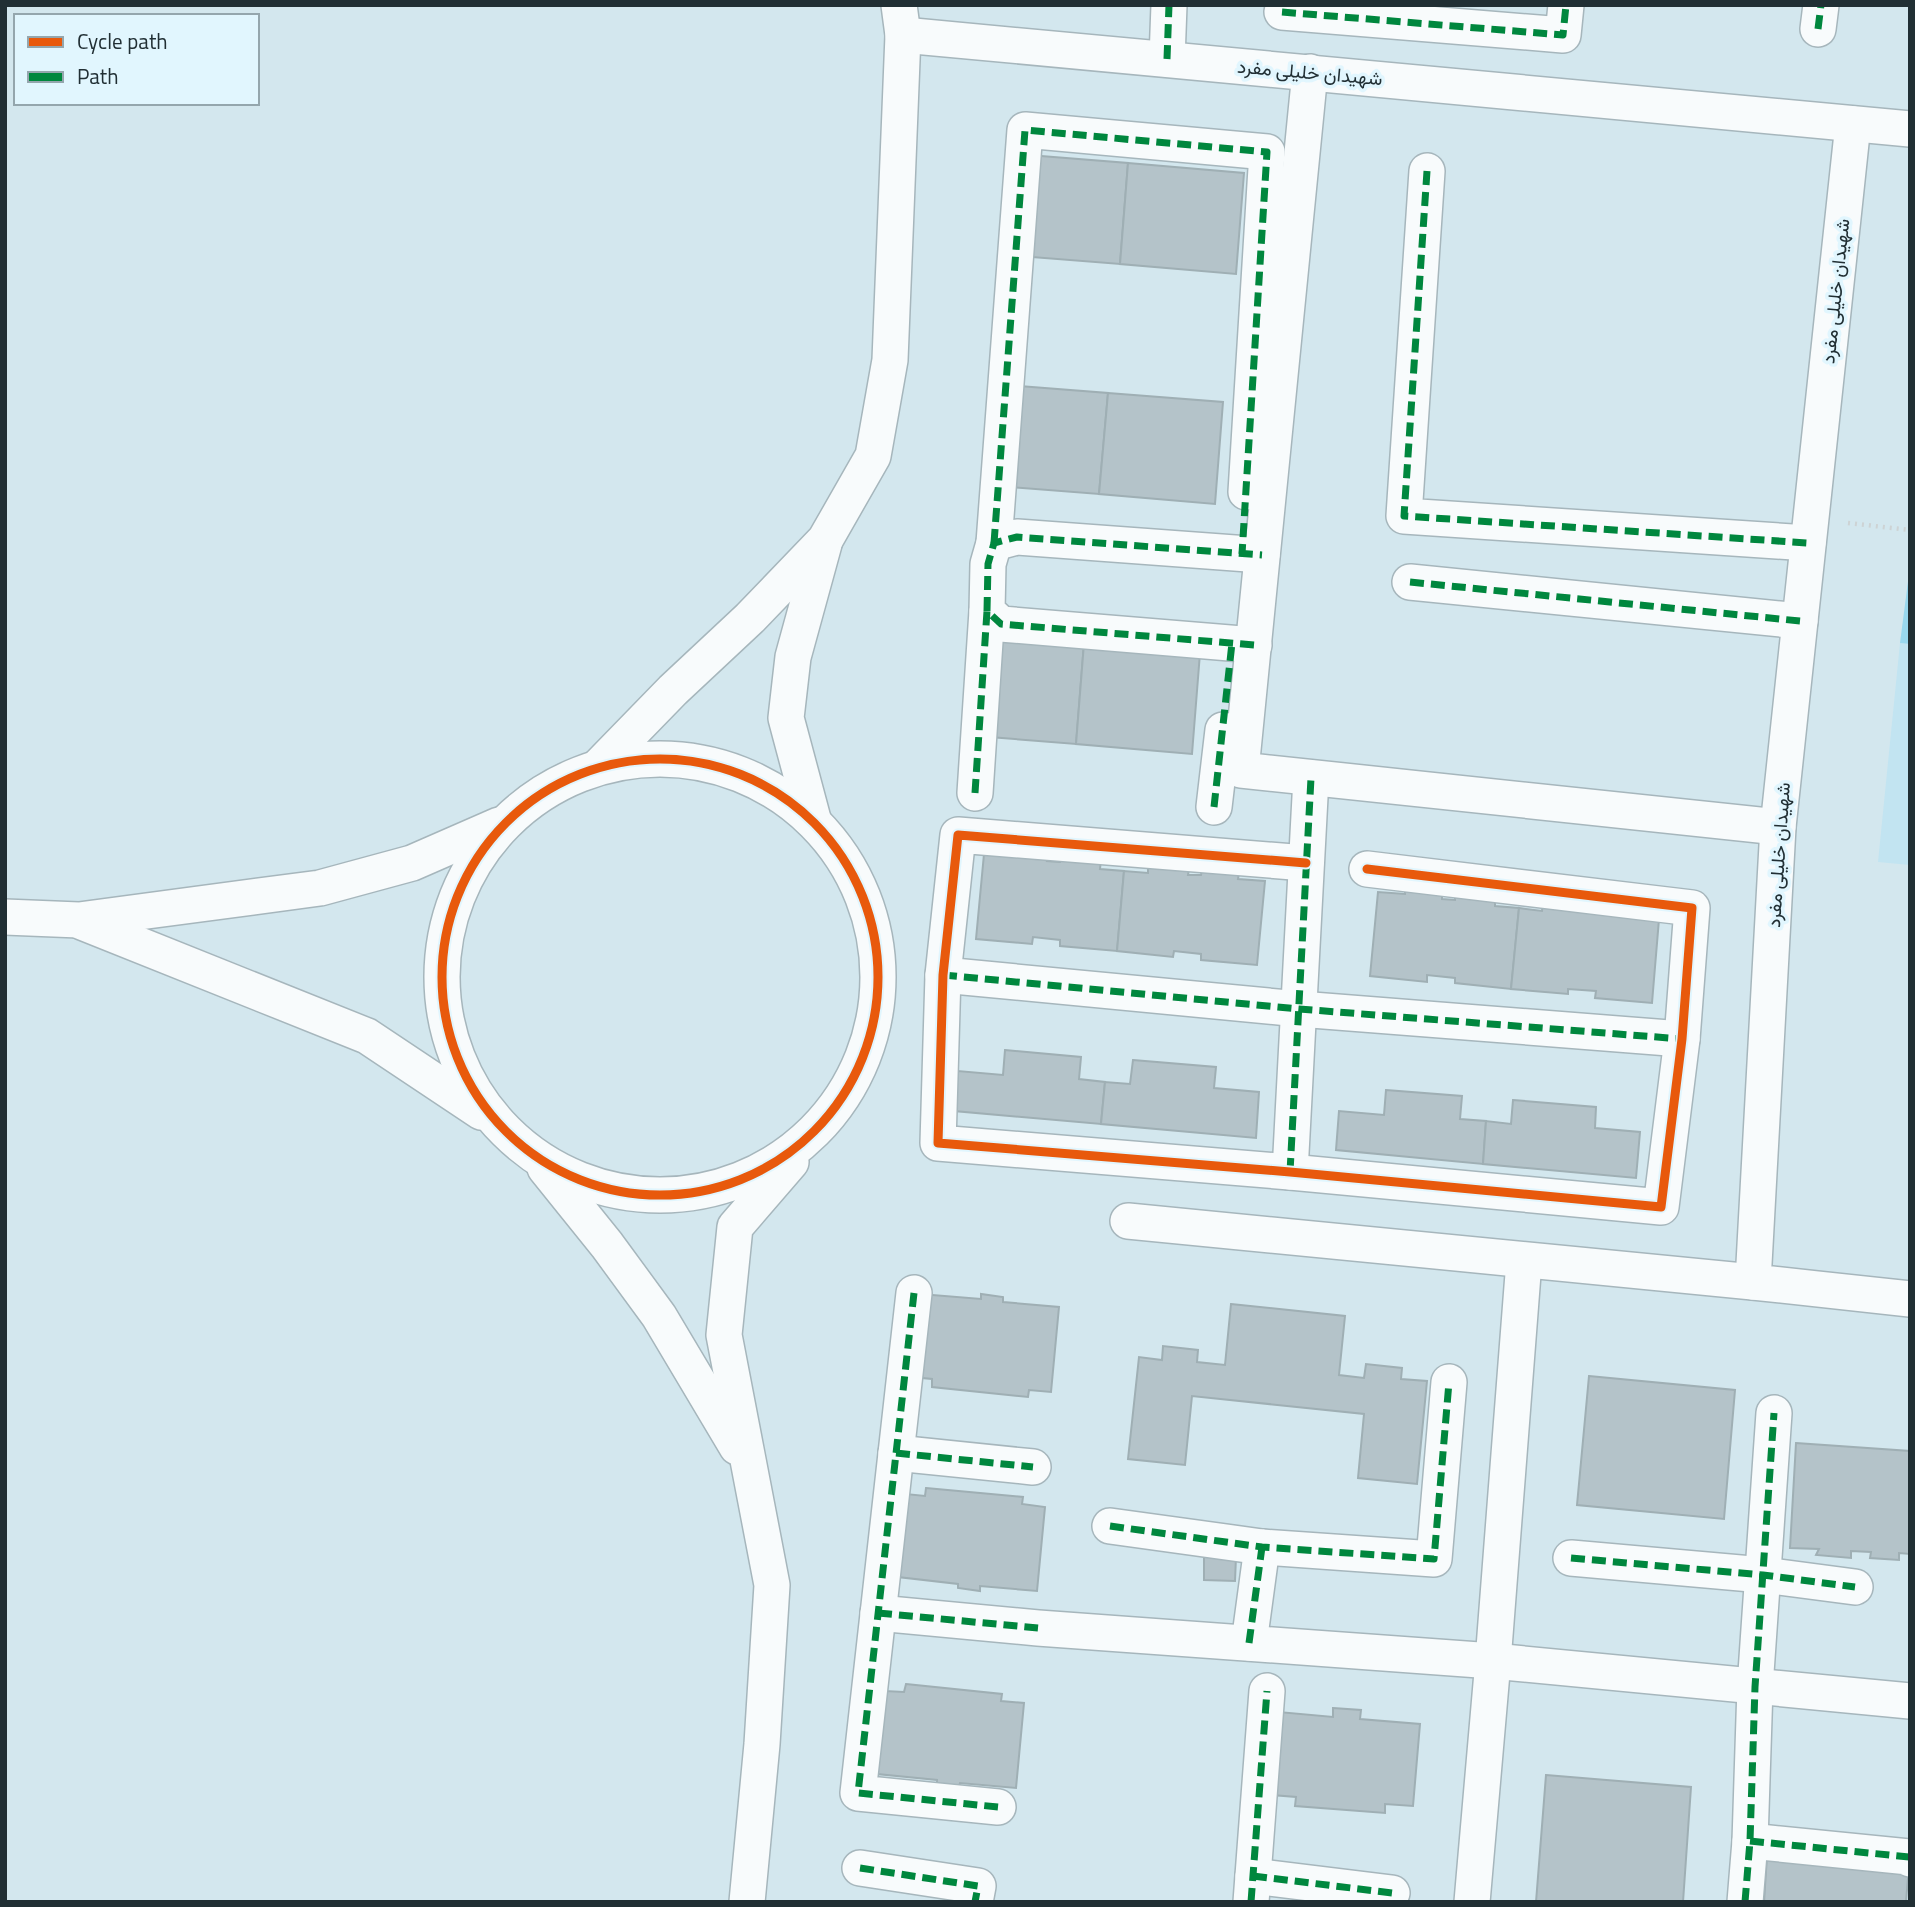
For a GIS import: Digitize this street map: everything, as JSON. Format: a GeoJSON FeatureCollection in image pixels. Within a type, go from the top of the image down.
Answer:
{"type":"FeatureCollection","features":[{"type":"Feature","properties":{"kind":"street"},"geometry":{"type":"LineString","coordinates":[[1167,59],[1169,5]]}},
{"type":"Feature","properties":{"kind":"street"},"geometry":{"type":"LineString","coordinates":[[1282,12],[1563,35],[1566,5]]}},
{"type":"Feature","properties":{"kind":"street"},"geometry":{"type":"LineString","coordinates":[[600,765],[673,690],[750,618],[825,540],[873,456],[890,360],[901,20]]}},
{"type":"Feature","properties":{"kind":"street","name":"شهیدان خلیلی مفرد"},"geometry":{"type":"LineString","coordinates":[[901,20],[1167,59],[1853,124],[1778,827],[1753,1282]]}},
{"type":"Feature","properties":{"kind":"street"},"geometry":{"type":"LineString","coordinates":[[1214,807],[1243,644],[1310,72]]}},
{"type":"Feature","properties":{"kind":"street"},"geometry":{"type":"LineString","coordinates":[[1853,124],[1910,129]]}},
{"type":"Feature","properties":{"kind":"street"},"geometry":{"type":"LineString","coordinates":[[975,793],[988,564],[994,543],[1025,130],[1267,152],[1252,554]]}},
{"type":"Feature","properties":{"kind":"street"},"geometry":{"type":"LineString","coordinates":[[1427,171],[1404,516],[1810,531]]}},
{"type":"Feature","properties":{"kind":"street"},"geometry":{"type":"LineString","coordinates":[[994,543],[1017,537],[1252,554]]}},
{"type":"Feature","properties":{"kind":"street"},"geometry":{"type":"LineString","coordinates":[[813,819],[786,718],[793,657],[825,540]]}},
{"type":"Feature","properties":{"kind":"street"},"geometry":{"type":"LineString","coordinates":[[1410,582],[1800,621]]}},
{"type":"Feature","properties":{"kind":"street"},"geometry":{"type":"LineString","coordinates":[[987,611],[1001,624],[1012,626],[1243,644]]}},
{"type":"Feature","properties":{"kind":"street"},"geometry":{"type":"LineString","coordinates":[[1243,644],[1241,771],[1778,827]]}},
{"type":"Feature","properties":{"kind":"street"},"geometry":{"type":"LineString","coordinates":[[495,1121],[465,1076],[446,1025],[441,971],[448,917],[469,867],[502,824],[547,788],[600,765],[656,757],[713,764],[767,785],[813,819],[855,873],[877,938],[879,1007],[859,1072],[820,1128],[736,1227],[724,1335],[772,1585],[762,1744],[747,1902]]}},
{"type":"Feature","properties":{"kind":"street"},"geometry":{"type":"LineString","coordinates":[[1290,1172],[1311,778]]}},
{"type":"Feature","properties":{"kind":"street"},"geometry":{"type":"LineString","coordinates":[[5,917],[79,920],[320,888],[412,863],[502,824]]}},
{"type":"Feature","properties":{"kind":"street"},"geometry":{"type":"LineString","coordinates":[[1306,863],[958,835],[943,975],[938,1143],[1290,1172],[1661,1207],[1682,1039],[1692,908],[1367,869]]}},
{"type":"Feature","properties":{"kind":"street"},"geometry":{"type":"LineString","coordinates":[[79,920],[367,1036],[495,1121],[537,1158],[607,1245],[659,1316],[750,1468]]}},
{"type":"Feature","properties":{"kind":"street"},"geometry":{"type":"LineString","coordinates":[[943,975],[1299,1009],[1682,1039]]}},
{"type":"Feature","properties":{"kind":"street"},"geometry":{"type":"LineString","coordinates":[[537,1158],[593,1185],[654,1196],[715,1190],[772,1166],[820,1128]]}},
{"type":"Feature","properties":{"kind":"street"},"geometry":{"type":"LineString","coordinates":[[1128,1221],[1753,1282],[1910,1300]]}},
{"type":"Feature","properties":{"kind":"street"},"geometry":{"type":"LineString","coordinates":[[1472,1902],[1524,1261]]}},
{"type":"Feature","properties":{"kind":"street"},"geometry":{"type":"LineString","coordinates":[[914,1293],[858,1793],[998,1807]]}},
{"type":"Feature","properties":{"kind":"street"},"geometry":{"type":"LineString","coordinates":[[1110,1526],[1262,1547],[1434,1559],[1449,1382]]}},
{"type":"Feature","properties":{"kind":"street"},"geometry":{"type":"LineString","coordinates":[[1745,1902],[1751,1841],[1755,1687],[1774,1413]]}},
{"type":"Feature","properties":{"kind":"street"},"geometry":{"type":"LineString","coordinates":[[897,1453],[1033,1467]]}},
{"type":"Feature","properties":{"kind":"street"},"geometry":{"type":"LineString","coordinates":[[1249,1643],[1262,1547]]}},
{"type":"Feature","properties":{"kind":"street"},"geometry":{"type":"LineString","coordinates":[[1571,1558],[1763,1575],[1855,1587]]}},
{"type":"Feature","properties":{"kind":"street"},"geometry":{"type":"LineString","coordinates":[[878,1613],[1493,1661],[1910,1701]]}},
{"type":"Feature","properties":{"kind":"street"},"geometry":{"type":"LineString","coordinates":[[1267,1691],[1252,1889],[1392,1893]]}},
{"type":"Feature","properties":{"kind":"street"},"geometry":{"type":"LineString","coordinates":[[1751,1841],[1910,1859]]}},
{"type":"Feature","properties":{"kind":"street"},"geometry":{"type":"LineString","coordinates":[[860,1868],[978,1886],[975,1902]]}},
{"type":"Feature","properties":{"kind":"path"},"geometry":{"type":"LineString","coordinates":[[1810,531],[1910,530]]}},
{"type":"Feature","properties":{"kind":"shaded area"},"geometry":{"type":"Polygon","coordinates":[[[1910,566],[1910,644],[1900,643],[1910,566]]]}},
{"type":"Feature","properties":{"kind":"shaded area"},"geometry":{"type":"Polygon","coordinates":[[[1900,643],[1910,644],[1910,865],[1878,862],[1900,643]]]}},
{"type":"Feature","properties":{"kind":"building"},"geometry":{"type":"Polygon","coordinates":[[[1015,154],[1128,163],[1120,264],[1007,255],[1015,154]]]}},
{"type":"Feature","properties":{"kind":"building"},"geometry":{"type":"Polygon","coordinates":[[[1128,163],[1244,173],[1236,274],[1120,264],[1128,163]]]}},
{"type":"Feature","properties":{"kind":"building"},"geometry":{"type":"Polygon","coordinates":[[[995,384],[1108,393],[1099,494],[986,485],[995,384]]]}},
{"type":"Feature","properties":{"kind":"building"},"geometry":{"type":"Polygon","coordinates":[[[1108,393],[1223,402],[1215,504],[1099,494],[1108,393]]]}},
{"type":"Feature","properties":{"kind":"building"},"geometry":{"type":"Polygon","coordinates":[[[972,634],[1084,643],[1076,744],[964,735],[972,634]]]}},
{"type":"Feature","properties":{"kind":"building"},"geometry":{"type":"Polygon","coordinates":[[[1084,643],[1200,653],[1192,754],[1076,744],[1084,643]]]}},
{"type":"Feature","properties":{"kind":"building"},"geometry":{"type":"Polygon","coordinates":[[[984,854],[1048,855],[1047,861],[1060,862],[1061,856],[1101,860],[1100,869],[1124,871],[1117,951],[1060,946],[1060,940],[1033,937],[1032,944],[976,939],[984,854]]]}},
{"type":"Feature","properties":{"kind":"building"},"geometry":{"type":"Polygon","coordinates":[[[1148,865],[1189,869],[1188,875],[1201,875],[1202,870],[1239,873],[1238,879],[1265,881],[1257,965],[1201,960],[1201,954],[1174,951],[1173,957],[1117,951],[1124,871],[1148,873],[1148,865]]]}},
{"type":"Feature","properties":{"kind":"building"},"geometry":{"type":"Polygon","coordinates":[[[1405,889],[1442,893],[1442,899],[1455,900],[1455,894],[1495,898],[1495,906],[1519,908],[1511,989],[1455,983],[1455,978],[1427,975],[1427,982],[1370,976],[1378,892],[1405,894],[1405,889]]]}},
{"type":"Feature","properties":{"kind":"building"},"geometry":{"type":"Polygon","coordinates":[[[1543,903],[1659,919],[1652,1003],[1595,998],[1596,991],[1568,989],[1568,994],[1511,989],[1519,908],[1542,911],[1543,903]]]}},
{"type":"Feature","properties":{"kind":"building"},"geometry":{"type":"Polygon","coordinates":[[[1005,1050],[1081,1057],[1079,1079],[1105,1082],[1101,1124],[954,1111],[958,1071],[1003,1075],[1005,1050]]]}},
{"type":"Feature","properties":{"kind":"building"},"geometry":{"type":"Polygon","coordinates":[[[1133,1060],[1216,1067],[1214,1088],[1259,1092],[1256,1138],[1101,1124],[1105,1082],[1130,1084],[1133,1060]]]}},
{"type":"Feature","properties":{"kind":"building"},"geometry":{"type":"Polygon","coordinates":[[[1386,1090],[1462,1096],[1460,1119],[1486,1121],[1483,1164],[1336,1150],[1339,1111],[1384,1115],[1386,1090]]]}},
{"type":"Feature","properties":{"kind":"building"},"geometry":{"type":"Polygon","coordinates":[[[1513,1100],[1596,1107],[1595,1128],[1640,1132],[1636,1178],[1483,1164],[1486,1121],[1511,1124],[1513,1100]]]}},
{"type":"Feature","properties":{"kind":"building"},"geometry":{"type":"Polygon","coordinates":[[[920,1294],[981,1299],[981,1294],[1003,1297],[1003,1302],[1059,1307],[1051,1392],[1029,1390],[1028,1397],[932,1387],[932,1379],[912,1377],[920,1294]]]}},
{"type":"Feature","properties":{"kind":"building"},"geometry":{"type":"Polygon","coordinates":[[[1231,1304],[1345,1316],[1339,1375],[1364,1378],[1366,1364],[1402,1368],[1401,1379],[1427,1381],[1417,1484],[1358,1478],[1364,1414],[1192,1396],[1185,1465],[1128,1459],[1139,1357],[1162,1360],[1163,1346],[1198,1350],[1197,1362],[1225,1365],[1231,1304]]]}},
{"type":"Feature","properties":{"kind":"building"},"geometry":{"type":"Polygon","coordinates":[[[1589,1376],[1735,1390],[1724,1519],[1577,1505],[1589,1376]]]}},
{"type":"Feature","properties":{"kind":"building"},"geometry":{"type":"Polygon","coordinates":[[[1796,1443],[1910,1451],[1910,1554],[1899,1553],[1899,1560],[1870,1558],[1871,1552],[1851,1551],[1851,1558],[1816,1555],[1819,1549],[1790,1548],[1796,1443]]]}},
{"type":"Feature","properties":{"kind":"building"},"geometry":{"type":"Polygon","coordinates":[[[926,1488],[1023,1497],[1022,1504],[1045,1507],[1037,1591],[980,1586],[980,1591],[958,1588],[958,1584],[898,1577],[906,1494],[925,1496],[926,1488]]]}},
{"type":"Feature","properties":{"kind":"building"},"geometry":{"type":"Polygon","coordinates":[[[1204,1556],[1236,1557],[1235,1581],[1204,1580],[1204,1556]]]}},
{"type":"Feature","properties":{"kind":"building"},"geometry":{"type":"Polygon","coordinates":[[[906,1684],[1002,1694],[1001,1701],[1024,1703],[1016,1788],[960,1783],[959,1787],[937,1785],[937,1780],[877,1774],[885,1691],[904,1692],[906,1684]]]}},
{"type":"Feature","properties":{"kind":"building"},"geometry":{"type":"Polygon","coordinates":[[[1333,1708],[1361,1710],[1360,1719],[1420,1724],[1413,1806],[1385,1804],[1385,1813],[1295,1806],[1296,1797],[1272,1795],[1279,1712],[1333,1717],[1333,1708]]]}},
{"type":"Feature","properties":{"kind":"building"},"geometry":{"type":"Polygon","coordinates":[[[1546,1775],[1691,1787],[1683,1902],[1536,1902],[1546,1775]]]}},
{"type":"Feature","properties":{"kind":"building"},"geometry":{"type":"Polygon","coordinates":[[[1767,1855],[1909,1866],[1906,1902],[1764,1902],[1767,1855]]]}},
{"type":"Feature","properties":{"kind":"marked path"},"geometry":{"type":"LineString","coordinates":[[1167,59],[1169,5]]}},
{"type":"Feature","properties":{"kind":"marked path"},"geometry":{"type":"LineString","coordinates":[[1282,12],[1563,35],[1566,5]]}},
{"type":"Feature","properties":{"kind":"marked path"},"geometry":{"type":"LineString","coordinates":[[1818,29],[1821,5]]}},
{"type":"Feature","properties":{"kind":"marked path"},"geometry":{"type":"LineString","coordinates":[[994,543],[1025,130],[1267,152],[1242,554]]}},
{"type":"Feature","properties":{"kind":"marked path"},"geometry":{"type":"LineString","coordinates":[[1427,171],[1404,516],[1808,543]]}},
{"type":"Feature","properties":{"kind":"marked path"},"geometry":{"type":"LineString","coordinates":[[1254,645],[1001,624],[987,611],[988,564],[994,543],[1017,537],[1262,555]]}},
{"type":"Feature","properties":{"kind":"marked path"},"geometry":{"type":"LineString","coordinates":[[1410,582],[1800,621]]}},
{"type":"Feature","properties":{"kind":"marked path"},"geometry":{"type":"LineString","coordinates":[[975,793],[987,611]]}},
{"type":"Feature","properties":{"kind":"marked path"},"geometry":{"type":"LineString","coordinates":[[1214,807],[1232,643]]}},
{"type":"Feature","properties":{"kind":"marked path"},"geometry":{"type":"LineString","coordinates":[[1290,1172],[1311,778]]}},
{"type":"Feature","properties":{"kind":"marked path"},"geometry":{"type":"LineString","coordinates":[[943,975],[1299,1009],[1682,1039]]}},
{"type":"Feature","properties":{"kind":"marked path"},"geometry":{"type":"LineString","coordinates":[[914,1293],[858,1793],[998,1807]]}},
{"type":"Feature","properties":{"kind":"marked path"},"geometry":{"type":"LineString","coordinates":[[1110,1526],[1262,1547],[1434,1559],[1449,1382]]}},
{"type":"Feature","properties":{"kind":"marked path"},"geometry":{"type":"LineString","coordinates":[[1745,1902],[1750,1841],[1755,1687],[1774,1413]]}},
{"type":"Feature","properties":{"kind":"marked path"},"geometry":{"type":"LineString","coordinates":[[896,1453],[1033,1467]]}},
{"type":"Feature","properties":{"kind":"marked path"},"geometry":{"type":"LineString","coordinates":[[1249,1643],[1262,1547]]}},
{"type":"Feature","properties":{"kind":"marked path"},"geometry":{"type":"LineString","coordinates":[[1571,1558],[1763,1575],[1855,1587]]}},
{"type":"Feature","properties":{"kind":"marked path"},"geometry":{"type":"LineString","coordinates":[[878,1613],[1038,1628]]}},
{"type":"Feature","properties":{"kind":"marked path"},"geometry":{"type":"LineString","coordinates":[[1251,1902],[1267,1691]]}},
{"type":"Feature","properties":{"kind":"marked path"},"geometry":{"type":"LineString","coordinates":[[1750,1841],[1910,1859]]}},
{"type":"Feature","properties":{"kind":"marked path"},"geometry":{"type":"LineString","coordinates":[[860,1868],[978,1886],[975,1902]]}},
{"type":"Feature","properties":{"kind":"marked path"},"geometry":{"type":"LineString","coordinates":[[1253,1876],[1392,1893]]}},
{"type":"Feature","properties":{"kind":"cycle path"},"geometry":{"type":"LineString","coordinates":[[660,759],[703,763],[744,775],[799,808],[829,838],[862,893],[874,934],[878,977],[874,1020],[862,1061],[829,1116],[799,1146],[744,1179],[703,1191],[660,1195],[617,1191],[576,1179],[521,1146],[491,1116],[458,1061],[446,1020],[442,977],[446,934],[458,893],[491,838],[521,808],[576,775],[617,763],[660,759]]}},
{"type":"Feature","properties":{"kind":"cycle path"},"geometry":{"type":"LineString","coordinates":[[1306,863],[958,835],[943,975],[938,1143],[1290,1172],[1661,1207],[1682,1039],[1692,908],[1367,869]]}}]}
